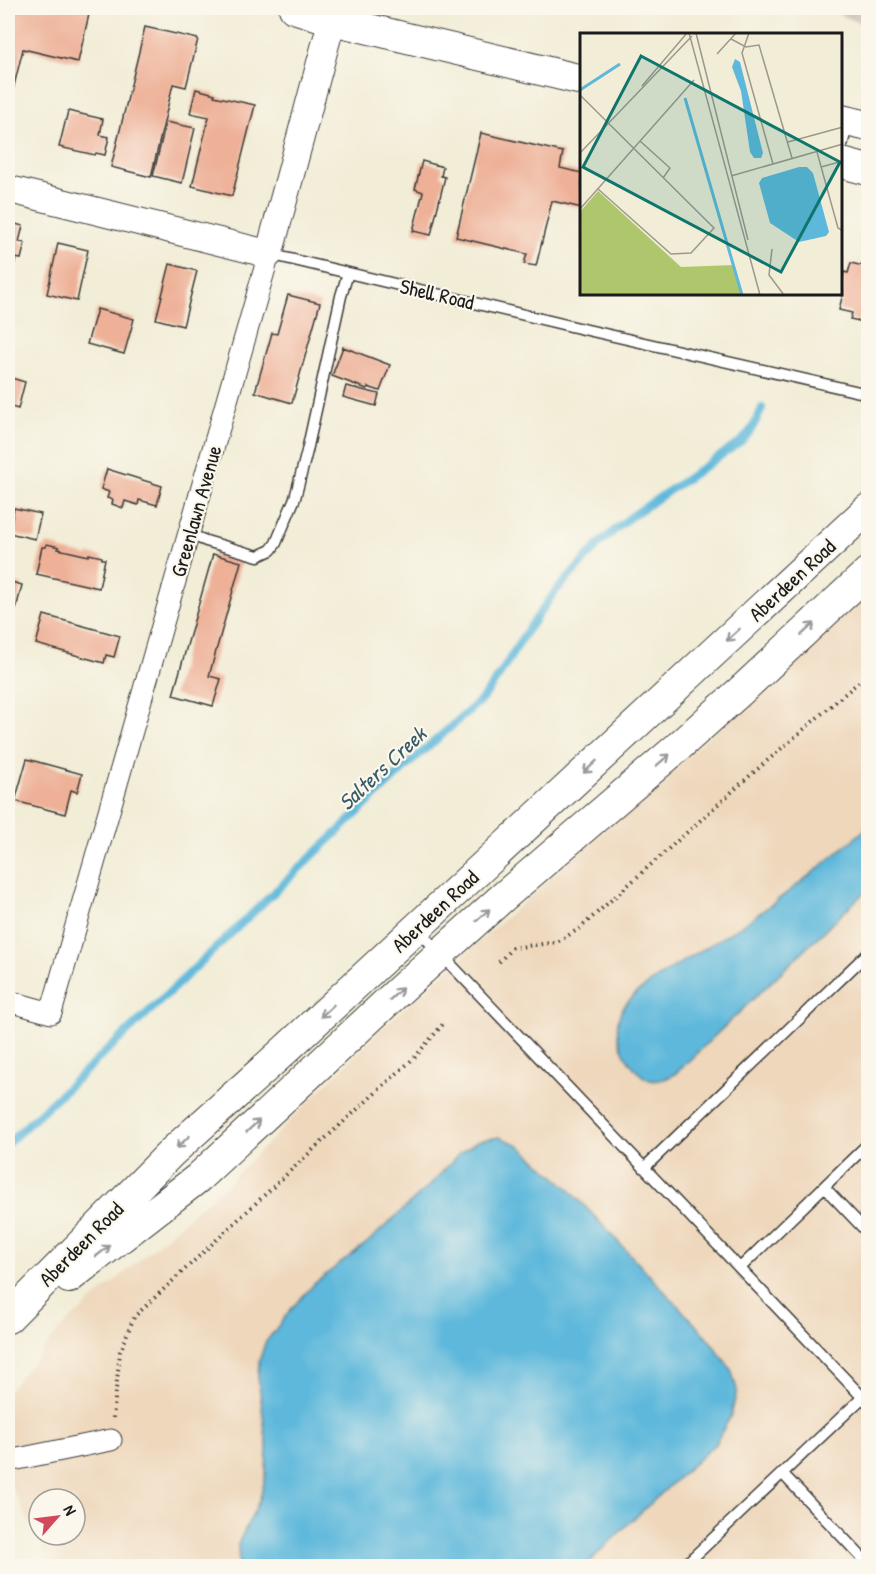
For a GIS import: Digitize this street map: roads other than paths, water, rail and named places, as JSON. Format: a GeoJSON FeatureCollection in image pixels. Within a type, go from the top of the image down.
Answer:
{"type":"FeatureCollection","features":[{"type":"Feature","properties":{"kind":"main road"},"geometry":{"type":"LineString","coordinates":[[294,8],[334,14],[580,79]]}},
{"type":"Feature","properties":{"kind":"main road"},"geometry":{"type":"LineString","coordinates":[[843,163],[868,170]]}},
{"type":"Feature","properties":{"kind":"main road","name":"Aberdeen Road"},"geometry":{"type":"LineString","coordinates":[[8,1318],[172,1152],[868,509]]}},
{"type":"Feature","properties":{"kind":"main road","name":"Aberdeen Road"},"geometry":{"type":"LineString","coordinates":[[8,1326],[198,1178],[503,897],[686,740],[868,572]]}},
{"type":"Feature","properties":{"kind":"street","name":"Greenlawn Avenue"},"geometry":{"type":"LineString","coordinates":[[8,1001],[51,1013],[269,254],[334,14]]}},
{"type":"Feature","properties":{"kind":"street","name":"Shell Road"},"geometry":{"type":"LineString","coordinates":[[8,189],[269,254]]}},
{"type":"Feature","properties":{"kind":"street"},"geometry":{"type":"LineString","coordinates":[[8,1461],[111,1440]]}},
{"type":"Feature","properties":{"kind":"lane","name":"Shell Road"},"geometry":{"type":"LineString","coordinates":[[269,254],[868,394]]}},
{"type":"Feature","properties":{"kind":"lane"},"geometry":{"type":"LineString","coordinates":[[189,534],[258,556],[271,550],[276,543],[295,498],[340,296],[348,273]]}},
{"type":"Feature","properties":{"kind":"lane"},"geometry":{"type":"LineString","coordinates":[[416,928],[866,1400],[782,1473],[684,1566]]}},
{"type":"Feature","properties":{"kind":"lane"},"geometry":{"type":"LineString","coordinates":[[644,1168],[868,953]]}},
{"type":"Feature","properties":{"kind":"lane"},"geometry":{"type":"LineString","coordinates":[[740,1268],[868,1144]]}},
{"type":"Feature","properties":{"kind":"lane"},"geometry":{"type":"LineString","coordinates":[[824,1187],[868,1233]]}},
{"type":"Feature","properties":{"kind":"lane"},"geometry":{"type":"LineString","coordinates":[[782,1473],[868,1564]]}},
{"type":"Feature","properties":{"kind":"water"},"geometry":{"type":"Polygon","coordinates":[[[868,827],[868,889],[676,1073],[664,1079],[654,1080],[646,1079],[639,1073],[621,1047],[617,1029],[621,1012],[626,1004],[657,978],[769,906],[868,827]]]}},
{"type":"Feature","properties":{"kind":"water"},"geometry":{"type":"Polygon","coordinates":[[[499,1137],[519,1145],[567,1187],[707,1337],[731,1369],[737,1390],[731,1416],[715,1444],[585,1566],[239,1566],[238,1544],[260,1499],[266,1474],[267,1447],[258,1377],[259,1362],[265,1343],[315,1283],[369,1241],[431,1184],[460,1153],[478,1141],[499,1137]]]}},
{"type":"Feature","properties":{"kind":"waterway","name":"Salters Creek"},"geometry":{"type":"LineString","coordinates":[[8,1143],[411,762],[482,699],[554,593],[601,542],[629,518],[739,443],[753,427],[762,408]]}}]}
